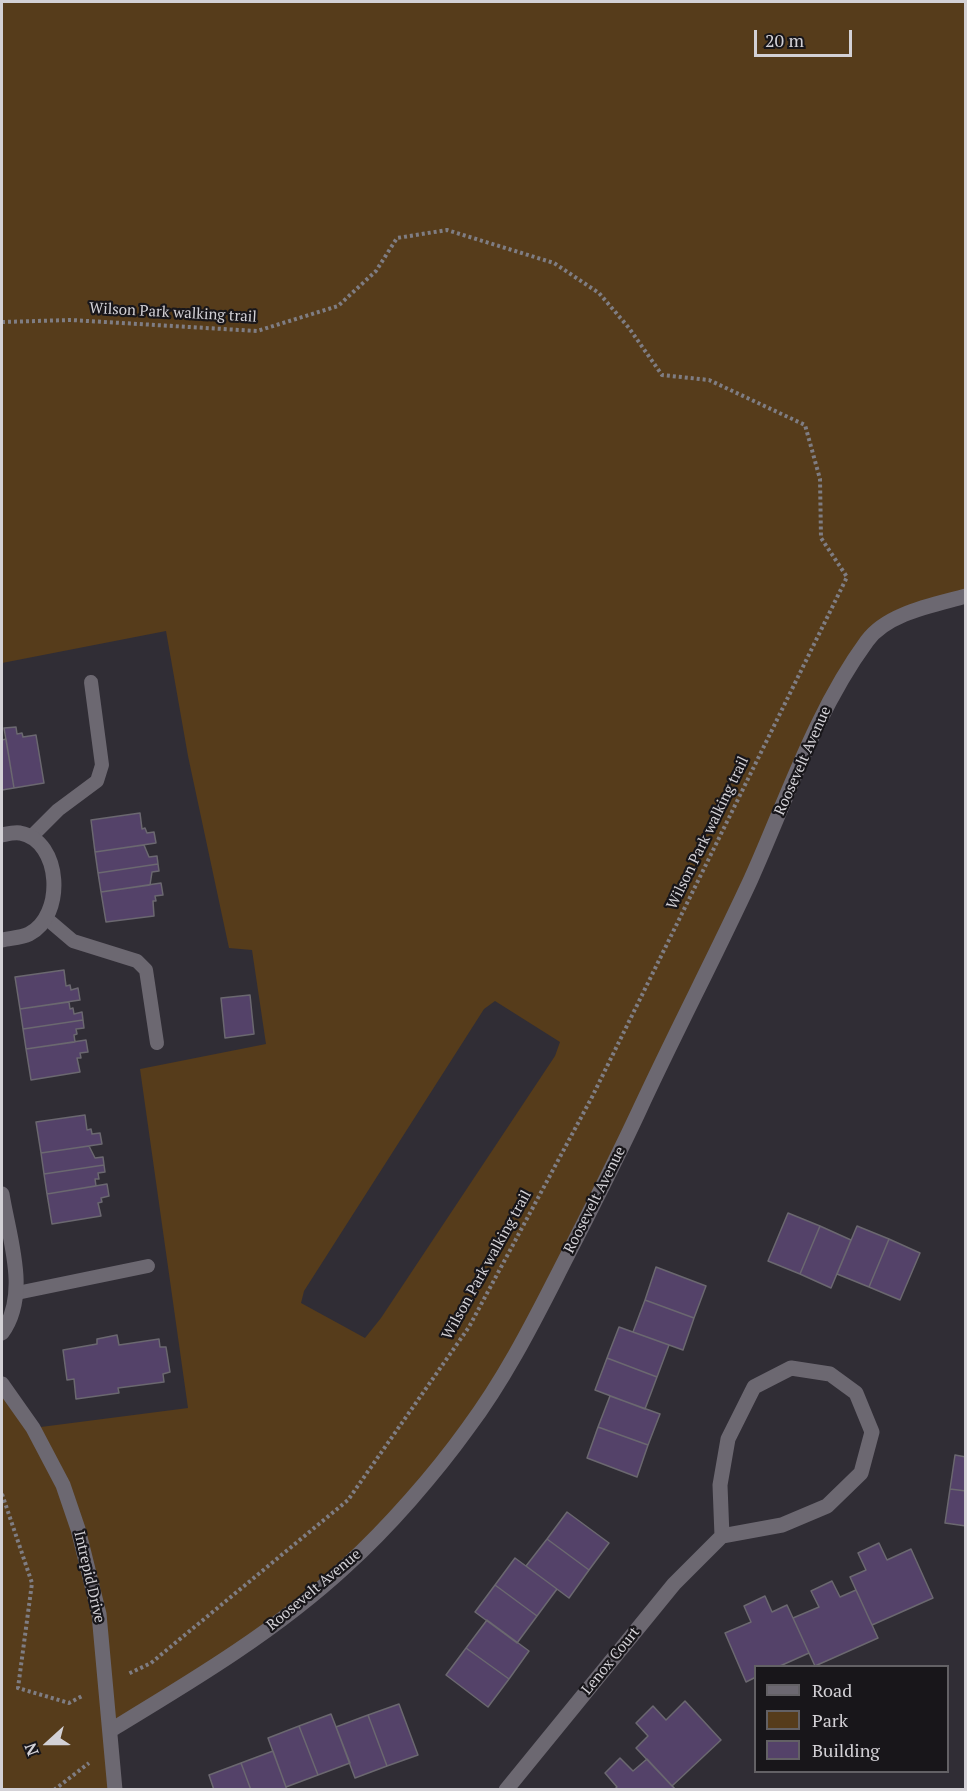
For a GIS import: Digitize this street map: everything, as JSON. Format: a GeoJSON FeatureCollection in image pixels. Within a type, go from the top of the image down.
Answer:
{"type":"FeatureCollection","features":[{"type":"Feature","properties":{"kind":"street","name":"Roosevelt Avenue"},"geometry":{"type":"LineString","coordinates":[[111,1730],[269,1629],[347,1566],[410,1499],[468,1430],[510,1367],[620,1155],[750,882],[820,718],[846,671],[859,657],[867,640],[881,628],[897,619],[966,596]]}},
{"type":"Feature","properties":{"kind":"street"},"geometry":{"type":"LineString","coordinates":[[2,835],[18,833],[31,837],[47,853],[53,878],[53,903],[46,918],[29,934],[2,940]]}},
{"type":"Feature","properties":{"kind":"street"},"geometry":{"type":"LineString","coordinates":[[2,1194],[17,1293],[11,1320],[2,1333]]}},
{"type":"Feature","properties":{"kind":"street"},"geometry":{"type":"LineString","coordinates":[[791,1368],[830,1374],[856,1394],[872,1432],[861,1473],[828,1506],[782,1525],[722,1536],[720,1485],[728,1439],[754,1387],[791,1368]]}},
{"type":"Feature","properties":{"kind":"street","name":"Intrepid Drive"},"geometry":{"type":"LineString","coordinates":[[2,1384],[33,1428],[63,1485],[78,1529],[99,1614],[111,1730],[109,1748],[114,1790]]}},
{"type":"Feature","properties":{"kind":"street","name":"Lenox Court"},"geometry":{"type":"LineString","coordinates":[[506,1790],[674,1584],[722,1536]]}},
{"type":"Feature","properties":{"kind":"lane"},"geometry":{"type":"LineString","coordinates":[[31,837],[58,810],[97,781],[102,765],[91,682]]}},
{"type":"Feature","properties":{"kind":"lane"},"geometry":{"type":"LineString","coordinates":[[46,918],[72,941],[137,962],[146,970],[157,1043]]}},
{"type":"Feature","properties":{"kind":"lane"},"geometry":{"type":"LineString","coordinates":[[17,1293],[148,1266]]}},
{"type":"Feature","properties":{"kind":"path","name":"Wilson Park walking trail"},"geometry":{"type":"LineString","coordinates":[[2,322],[71,320],[257,332],[338,306],[376,272],[397,238],[447,230],[554,263],[599,293],[629,328],[662,375],[709,380],[806,425],[820,479],[821,538],[847,577],[591,1097],[470,1327],[348,1500],[151,1663],[69,1702],[18,1688],[32,1583],[2,1494]]}},
{"type":"Feature","properties":{"kind":"path"},"geometry":{"type":"LineString","coordinates":[[54,1790],[109,1748]]}},
{"type":"Feature","properties":{"kind":"green space"},"geometry":{"type":"Polygon","coordinates":[[[2,2],[965,2],[965,598],[942,604],[872,636],[818,715],[743,892],[485,1406],[341,1574],[111,1730],[114,1789],[2,1789],[2,1384],[33,1428],[188,1408],[140,1069],[266,1044],[252,950],[229,948],[188,756],[166,631],[2,663],[2,2]],[[495,1001],[484,1009],[304,1291],[301,1303],[365,1338],[381,1318],[555,1056],[560,1042],[495,1001]]]}},
{"type":"Feature","properties":{"kind":"building"},"geometry":{"type":"Polygon","coordinates":[[[16,727],[17,734],[22,733],[23,737],[36,735],[44,783],[14,788],[4,728],[16,727]]]}},
{"type":"Feature","properties":{"kind":"building"},"geometry":{"type":"Polygon","coordinates":[[[6,739],[14,788],[2,790],[2,740],[6,739]]]}},
{"type":"Feature","properties":{"kind":"building"},"geometry":{"type":"Polygon","coordinates":[[[140,813],[142,829],[145,828],[147,833],[154,832],[156,843],[95,852],[91,820],[140,813]]]}},
{"type":"Feature","properties":{"kind":"building"},"geometry":{"type":"Polygon","coordinates":[[[144,845],[149,857],[157,856],[158,864],[98,873],[95,852],[144,845]]]}},
{"type":"Feature","properties":{"kind":"building"},"geometry":{"type":"Polygon","coordinates":[[[158,864],[159,871],[152,872],[150,885],[101,892],[98,873],[158,864]]]}},
{"type":"Feature","properties":{"kind":"building"},"geometry":{"type":"Polygon","coordinates":[[[161,883],[163,895],[155,896],[154,916],[106,922],[101,892],[161,883]]]}},
{"type":"Feature","properties":{"kind":"building"},"geometry":{"type":"Polygon","coordinates":[[[64,970],[66,986],[70,985],[71,990],[78,988],[80,1000],[20,1009],[15,977],[64,970]]]}},
{"type":"Feature","properties":{"kind":"building"},"geometry":{"type":"Polygon","coordinates":[[[250,995],[254,1034],[225,1038],[221,998],[250,995]]]}},
{"type":"Feature","properties":{"kind":"building"},"geometry":{"type":"Polygon","coordinates":[[[69,1002],[74,1014],[82,1012],[83,1020],[23,1029],[20,1009],[69,1002]]]}},
{"type":"Feature","properties":{"kind":"building"},"geometry":{"type":"Polygon","coordinates":[[[83,1020],[84,1028],[76,1029],[75,1042],[26,1049],[23,1029],[83,1020]]]}},
{"type":"Feature","properties":{"kind":"building"},"geometry":{"type":"Polygon","coordinates":[[[86,1040],[88,1052],[80,1053],[81,1058],[77,1058],[80,1072],[31,1080],[26,1049],[86,1040]]]}},
{"type":"Feature","properties":{"kind":"building"},"geometry":{"type":"Polygon","coordinates":[[[85,1115],[87,1130],[91,1129],[92,1134],[100,1133],[102,1144],[41,1153],[36,1122],[85,1115]]]}},
{"type":"Feature","properties":{"kind":"building"},"geometry":{"type":"Polygon","coordinates":[[[89,1146],[95,1158],[103,1157],[104,1165],[44,1174],[41,1153],[89,1146]]]}},
{"type":"Feature","properties":{"kind":"building"},"geometry":{"type":"Polygon","coordinates":[[[104,1165],[105,1172],[98,1173],[99,1179],[95,1179],[96,1186],[47,1194],[44,1174],[104,1165]]]}},
{"type":"Feature","properties":{"kind":"building"},"geometry":{"type":"Polygon","coordinates":[[[107,1184],[109,1196],[101,1198],[102,1202],[98,1203],[101,1216],[52,1224],[47,1194],[107,1184]]]}},
{"type":"Feature","properties":{"kind":"building"},"geometry":{"type":"Polygon","coordinates":[[[788,1213],[820,1226],[800,1274],[768,1261],[788,1213]]]}},
{"type":"Feature","properties":{"kind":"building"},"geometry":{"type":"Polygon","coordinates":[[[820,1226],[851,1240],[831,1288],[800,1274],[820,1226]]]}},
{"type":"Feature","properties":{"kind":"building"},"geometry":{"type":"Polygon","coordinates":[[[857,1226],[889,1239],[869,1287],[837,1274],[857,1226]]]}},
{"type":"Feature","properties":{"kind":"building"},"geometry":{"type":"Polygon","coordinates":[[[889,1239],[920,1253],[900,1300],[869,1287],[889,1239]]]}},
{"type":"Feature","properties":{"kind":"building"},"geometry":{"type":"Polygon","coordinates":[[[656,1267],[706,1286],[694,1318],[645,1300],[656,1267]]]}},
{"type":"Feature","properties":{"kind":"building"},"geometry":{"type":"Polygon","coordinates":[[[645,1300],[694,1318],[683,1350],[633,1332],[645,1300]]]}},
{"type":"Feature","properties":{"kind":"building"},"geometry":{"type":"Polygon","coordinates":[[[619,1327],[669,1345],[657,1377],[607,1358],[619,1327]]]}},
{"type":"Feature","properties":{"kind":"building"},"geometry":{"type":"Polygon","coordinates":[[[117,1335],[119,1345],[159,1339],[160,1347],[166,1347],[170,1372],[163,1374],[164,1382],[118,1388],[119,1393],[76,1399],[74,1379],[67,1380],[63,1350],[97,1344],[97,1339],[117,1335]]]}},
{"type":"Feature","properties":{"kind":"building"},"geometry":{"type":"Polygon","coordinates":[[[607,1358],[657,1377],[645,1409],[595,1390],[607,1358]]]}},
{"type":"Feature","properties":{"kind":"building"},"geometry":{"type":"Polygon","coordinates":[[[610,1396],[660,1414],[648,1445],[598,1427],[610,1396]]]}},
{"type":"Feature","properties":{"kind":"building"},"geometry":{"type":"Polygon","coordinates":[[[598,1427],[648,1445],[637,1477],[587,1458],[598,1427]]]}},
{"type":"Feature","properties":{"kind":"building"},"geometry":{"type":"Polygon","coordinates":[[[955,1455],[966,1457],[966,1491],[950,1489],[955,1455]]]}},
{"type":"Feature","properties":{"kind":"building"},"geometry":{"type":"Polygon","coordinates":[[[950,1489],[966,1491],[966,1526],[945,1523],[950,1489]]]}},
{"type":"Feature","properties":{"kind":"building"},"geometry":{"type":"Polygon","coordinates":[[[567,1512],[609,1543],[589,1570],[547,1539],[567,1512]]]}},
{"type":"Feature","properties":{"kind":"building"},"geometry":{"type":"Polygon","coordinates":[[[547,1539],[589,1570],[569,1598],[526,1566],[547,1539]]]}},
{"type":"Feature","properties":{"kind":"building"},"geometry":{"type":"Polygon","coordinates":[[[879,1543],[887,1560],[911,1549],[933,1598],[872,1625],[850,1577],[866,1570],[858,1553],[879,1543]]]}},
{"type":"Feature","properties":{"kind":"building"},"geometry":{"type":"Polygon","coordinates":[[[515,1558],[557,1589],[537,1616],[495,1585],[515,1558]]]}},
{"type":"Feature","properties":{"kind":"building"},"geometry":{"type":"Polygon","coordinates":[[[832,1581],[840,1597],[856,1590],[878,1638],[815,1665],[793,1618],[819,1607],[811,1591],[832,1581]]]}},
{"type":"Feature","properties":{"kind":"building"},"geometry":{"type":"Polygon","coordinates":[[[495,1585],[537,1616],[517,1643],[475,1612],[495,1585]]]}},
{"type":"Feature","properties":{"kind":"building"},"geometry":{"type":"Polygon","coordinates":[[[765,1596],[772,1612],[787,1605],[809,1653],[782,1665],[754,1665],[754,1678],[746,1682],[725,1633],[751,1622],[744,1606],[765,1596]]]}},
{"type":"Feature","properties":{"kind":"building"},"geometry":{"type":"Polygon","coordinates":[[[487,1620],[529,1651],[509,1679],[466,1648],[487,1620]]]}},
{"type":"Feature","properties":{"kind":"building"},"geometry":{"type":"Polygon","coordinates":[[[466,1648],[509,1679],[488,1707],[446,1675],[466,1648]]]}},
{"type":"Feature","properties":{"kind":"building"},"geometry":{"type":"Polygon","coordinates":[[[685,1701],[721,1740],[672,1786],[636,1748],[648,1736],[636,1723],[653,1706],[666,1720],[685,1701]]]}},
{"type":"Feature","properties":{"kind":"building"},"geometry":{"type":"Polygon","coordinates":[[[399,1704],[418,1755],[387,1766],[368,1715],[399,1704]]]}},
{"type":"Feature","properties":{"kind":"building"},"geometry":{"type":"Polygon","coordinates":[[[331,1714],[350,1763],[318,1775],[299,1726],[331,1714]]]}},
{"type":"Feature","properties":{"kind":"building"},"geometry":{"type":"Polygon","coordinates":[[[368,1715],[387,1766],[355,1778],[336,1727],[368,1715]]]}},
{"type":"Feature","properties":{"kind":"building"},"geometry":{"type":"Polygon","coordinates":[[[299,1726],[318,1775],[286,1787],[268,1738],[299,1726]]]}},
{"type":"Feature","properties":{"kind":"building"},"geometry":{"type":"Polygon","coordinates":[[[273,1751],[287,1790],[251,1790],[241,1763],[273,1751]]]}},
{"type":"Feature","properties":{"kind":"building"},"geometry":{"type":"Polygon","coordinates":[[[620,1758],[633,1771],[647,1759],[676,1790],[614,1790],[617,1787],[605,1773],[620,1758]]]}},
{"type":"Feature","properties":{"kind":"building"},"geometry":{"type":"Polygon","coordinates":[[[241,1763],[251,1790],[214,1790],[209,1775],[241,1763]]]}}]}
